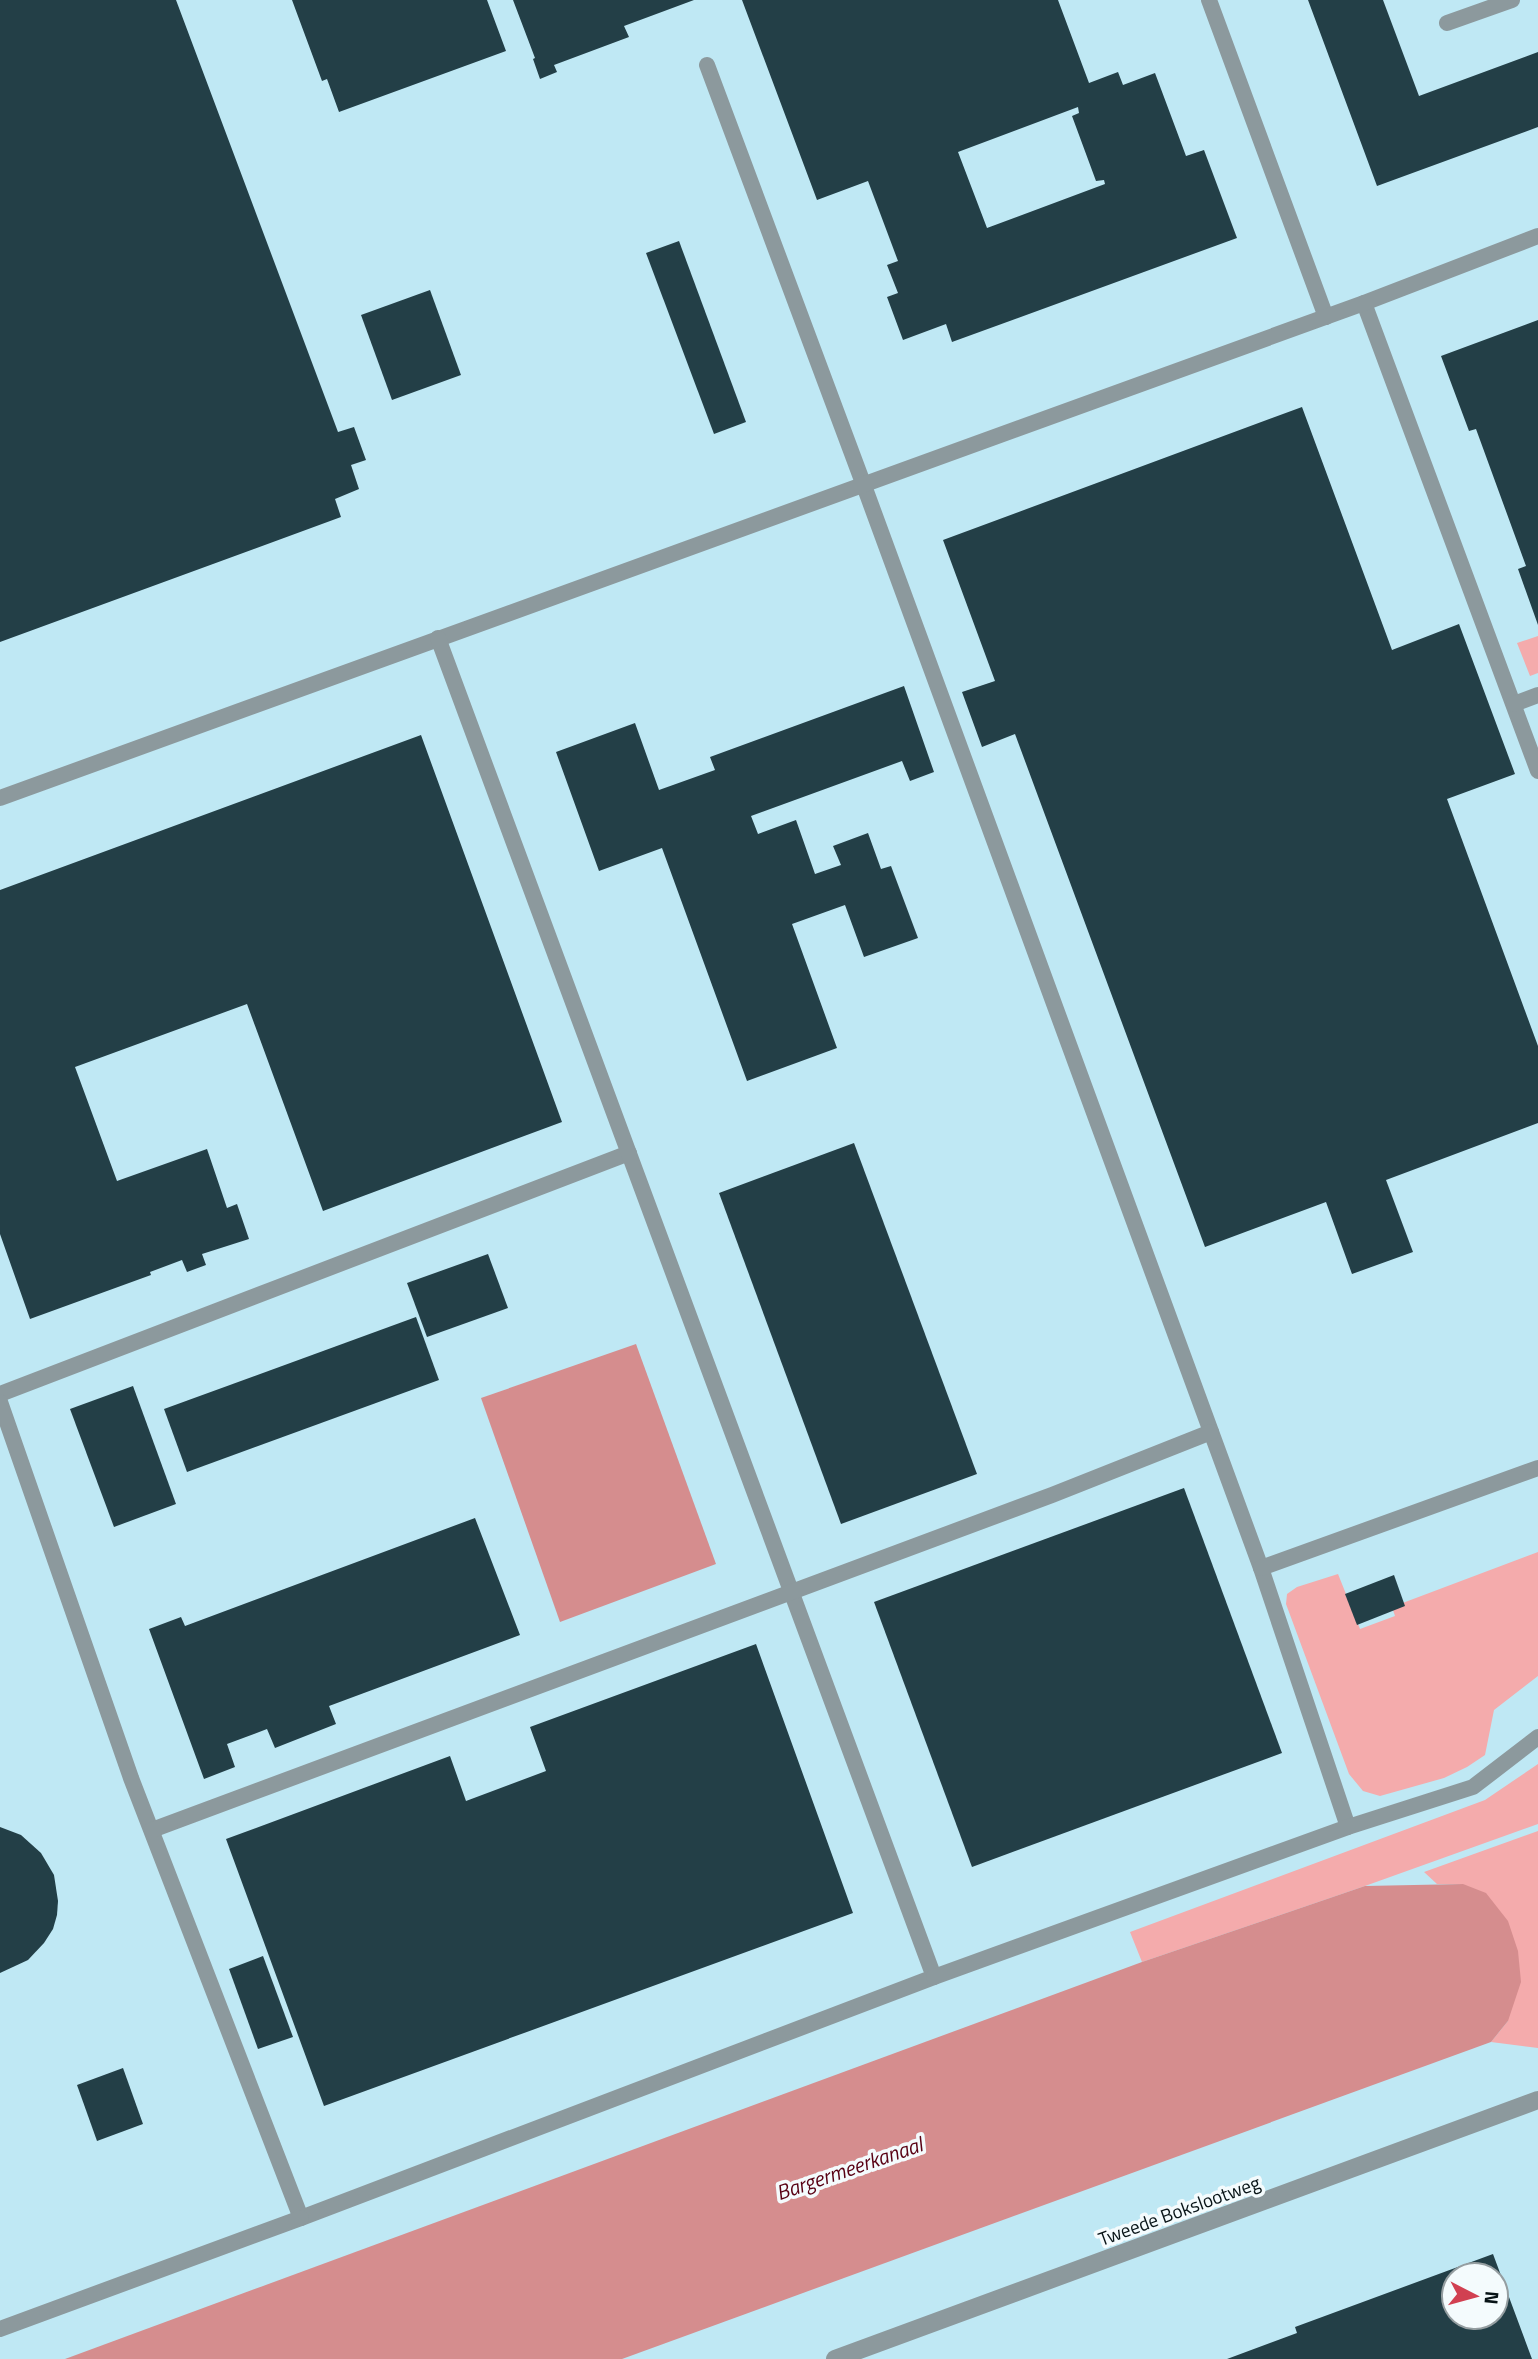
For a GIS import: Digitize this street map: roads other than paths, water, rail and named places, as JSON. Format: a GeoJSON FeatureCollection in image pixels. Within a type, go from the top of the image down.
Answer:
{"type":"FeatureCollection","features":[{"type":"Feature","properties":{"kind":"street","name":"Tweede Bokslootweg"},"geometry":{"type":"LineString","coordinates":[[835,2359],[1538,2101]]}},
{"type":"Feature","properties":{"kind":"lane"},"geometry":{"type":"LineString","coordinates":[[1209,0],[1326,317]]}},
{"type":"Feature","properties":{"kind":"lane"},"geometry":{"type":"LineString","coordinates":[[1447,23],[1512,0]]}},
{"type":"Feature","properties":{"kind":"lane"},"geometry":{"type":"LineString","coordinates":[[707,65],[1261,1568],[1348,1827]]}},
{"type":"Feature","properties":{"kind":"lane"},"geometry":{"type":"LineString","coordinates":[[0,798],[1326,317],[1538,236]]}},
{"type":"Feature","properties":{"kind":"lane"},"geometry":{"type":"LineString","coordinates":[[1364,303],[1538,771]]}},
{"type":"Feature","properties":{"kind":"lane"},"geometry":{"type":"LineString","coordinates":[[438,638],[934,1977]]}},
{"type":"Feature","properties":{"kind":"lane"},"geometry":{"type":"LineString","coordinates":[[1514,704],[1538,695]]}},
{"type":"Feature","properties":{"kind":"lane"},"geometry":{"type":"LineString","coordinates":[[0,1394],[629,1153]]}},
{"type":"Feature","properties":{"kind":"lane"},"geometry":{"type":"LineString","coordinates":[[0,1402],[131,1778],[301,2218]]}},
{"type":"Feature","properties":{"kind":"lane"},"geometry":{"type":"LineString","coordinates":[[152,1830],[1052,1495],[1211,1432]]}},
{"type":"Feature","properties":{"kind":"lane"},"geometry":{"type":"LineString","coordinates":[[1261,1568],[1538,1468]]}},
{"type":"Feature","properties":{"kind":"lane"},"geometry":{"type":"LineString","coordinates":[[0,2329],[301,2218],[934,1977],[1348,1827],[1473,1787],[1538,1737]]}},
{"type":"Feature","properties":{"kind":"water"},"geometry":{"type":"Polygon","coordinates":[[[636,1344],[716,1564],[560,1622],[481,1398],[636,1344]]]}},
{"type":"Feature","properties":{"kind":"water","name":"Bargermeerkanaal"},"geometry":{"type":"Polygon","coordinates":[[[1463,1884],[1486,1893],[1508,1921],[1518,1951],[1521,1982],[1508,2021],[1491,2042],[622,2359],[65,2359],[1142,1962],[1365,1886],[1463,1884]]]}}]}
